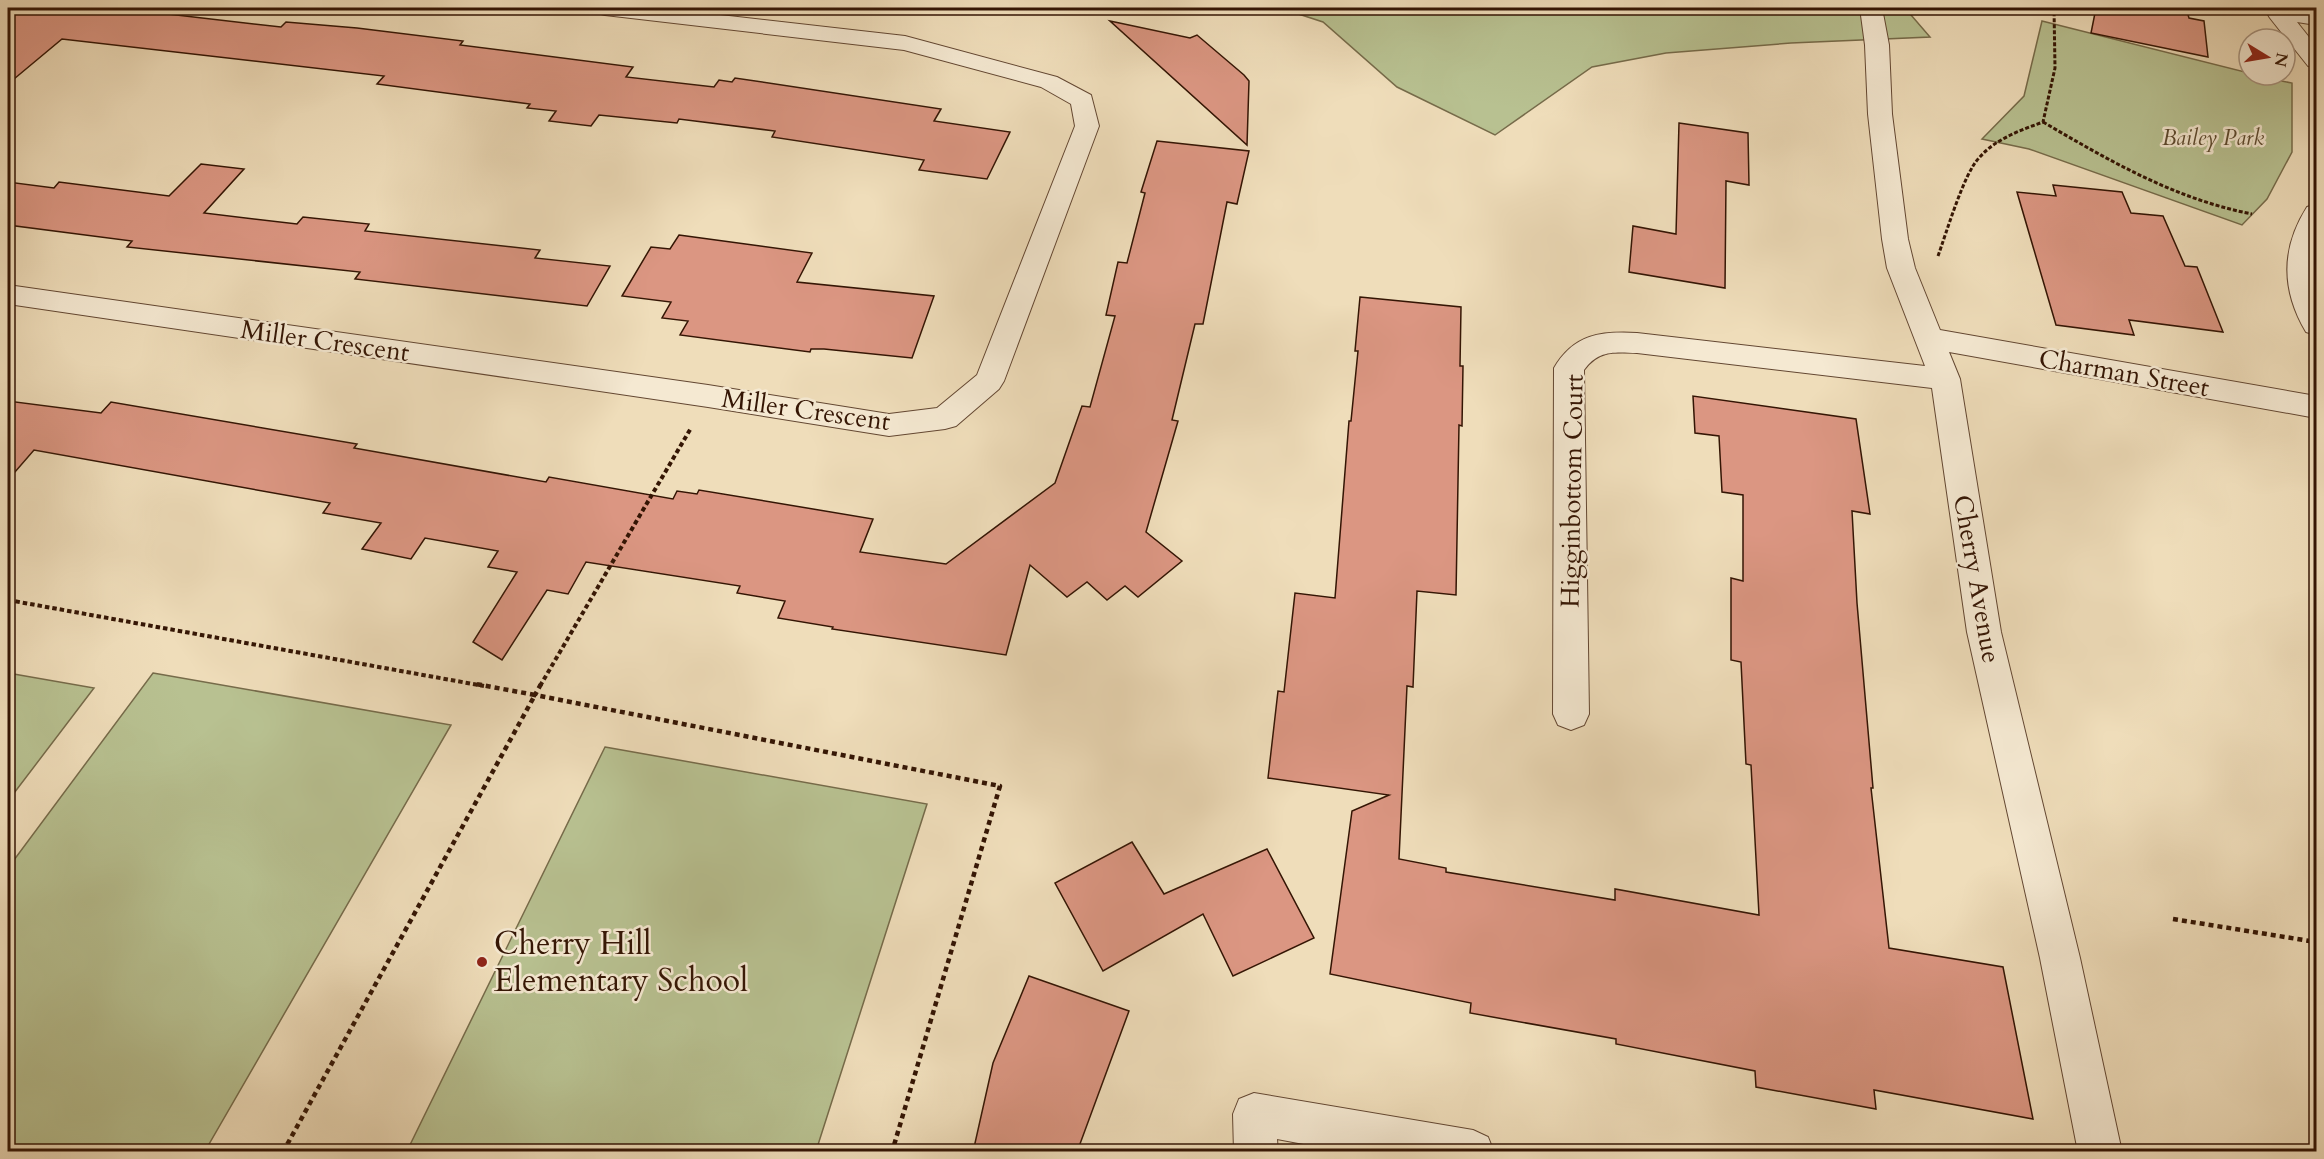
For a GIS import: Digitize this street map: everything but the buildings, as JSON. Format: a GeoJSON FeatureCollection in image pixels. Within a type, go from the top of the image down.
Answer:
{"type":"FeatureCollection","features":[{"type":"Feature","properties":{"kind":"street","name":"Miller Crescent"},"geometry":{"type":"LineString","coordinates":[[8,295],[708,396],[889,425],[945,418],[989,381],[1087,126],[1082,100],[1049,82],[905,43],[605,8]]}},
{"type":"Feature","properties":{"kind":"street","name":"Cherry Avenue"},"geometry":{"type":"LineString","coordinates":[[1871,8],[1877,45],[1880,114],[1895,239],[1901,268],[1945,379],[1984,632],[2060,958],[2100,1152]]}},
{"type":"Feature","properties":{"kind":"street"},"geometry":{"type":"LineString","coordinates":[[2316,18],[2278,13],[2316,61]]}},
{"type":"Feature","properties":{"kind":"street"},"geometry":{"type":"LineString","coordinates":[[2316,213],[2302,238],[2298,278],[2316,325]]}},
{"type":"Feature","properties":{"kind":"street","name":"Charman Street"},"geometry":{"type":"LineString","coordinates":[[1931,339],[2316,407]]}},
{"type":"Feature","properties":{"kind":"street","name":"Higginbottom Court"},"geometry":{"type":"LineString","coordinates":[[1571,714],[1569,368],[1580,351],[1598,342],[1637,343],[1945,379]]}},
{"type":"Feature","properties":{"kind":"street"},"geometry":{"type":"LineString","coordinates":[[1255,1133],[1473,1152]]}},
{"type":"Feature","properties":{"kind":"path"},"geometry":{"type":"LineString","coordinates":[[2043,122],[2055,68],[2054,8]]}},
{"type":"Feature","properties":{"kind":"path"},"geometry":{"type":"LineString","coordinates":[[1901,268],[1934,268],[1954,210],[1978,158],[2011,134],[2043,122],[2173,193],[2224,210],[2252,214]]}},
{"type":"Feature","properties":{"kind":"path"},"geometry":{"type":"LineString","coordinates":[[283,1152],[535,695],[694,423]]}},
{"type":"Feature","properties":{"kind":"path"},"geometry":{"type":"LineString","coordinates":[[8,600],[535,695],[1000,786],[892,1152]]}},
{"type":"Feature","properties":{"kind":"path"},"geometry":{"type":"LineString","coordinates":[[2173,919],[2316,942]]}},
{"type":"Feature","properties":{"kind":"green space"},"geometry":{"type":"Polygon","coordinates":[[[1280,8],[1905,8],[1930,37],[1791,43],[1666,53],[1592,67],[1495,135],[1397,87],[1323,22],[1280,8]]]}},
{"type":"Feature","properties":{"kind":"green space","name":"Bailey Park"},"geometry":{"type":"Polygon","coordinates":[[[2042,21],[2237,70],[2237,87],[2292,87],[2292,152],[2267,199],[2242,225],[2029,149],[1982,139],[2024,96],[2042,21]]]}},
{"type":"Feature","properties":{"kind":"green space"},"geometry":{"type":"Polygon","coordinates":[[[8,673],[94,688],[8,801],[8,673]]]}},
{"type":"Feature","properties":{"kind":"green space"},"geometry":{"type":"Polygon","coordinates":[[[153,673],[451,725],[205,1151],[8,1151],[8,868],[153,673]]]}},
{"type":"Feature","properties":{"kind":"green space"},"geometry":{"type":"Polygon","coordinates":[[[605,747],[927,804],[816,1151],[407,1151],[605,747]]]}},
{"type":"Feature","properties":{"kind":"place","name":"Cherry Hill Elementary School"},"geometry":{"type":"Point","coordinates":[482,962]}}]}
